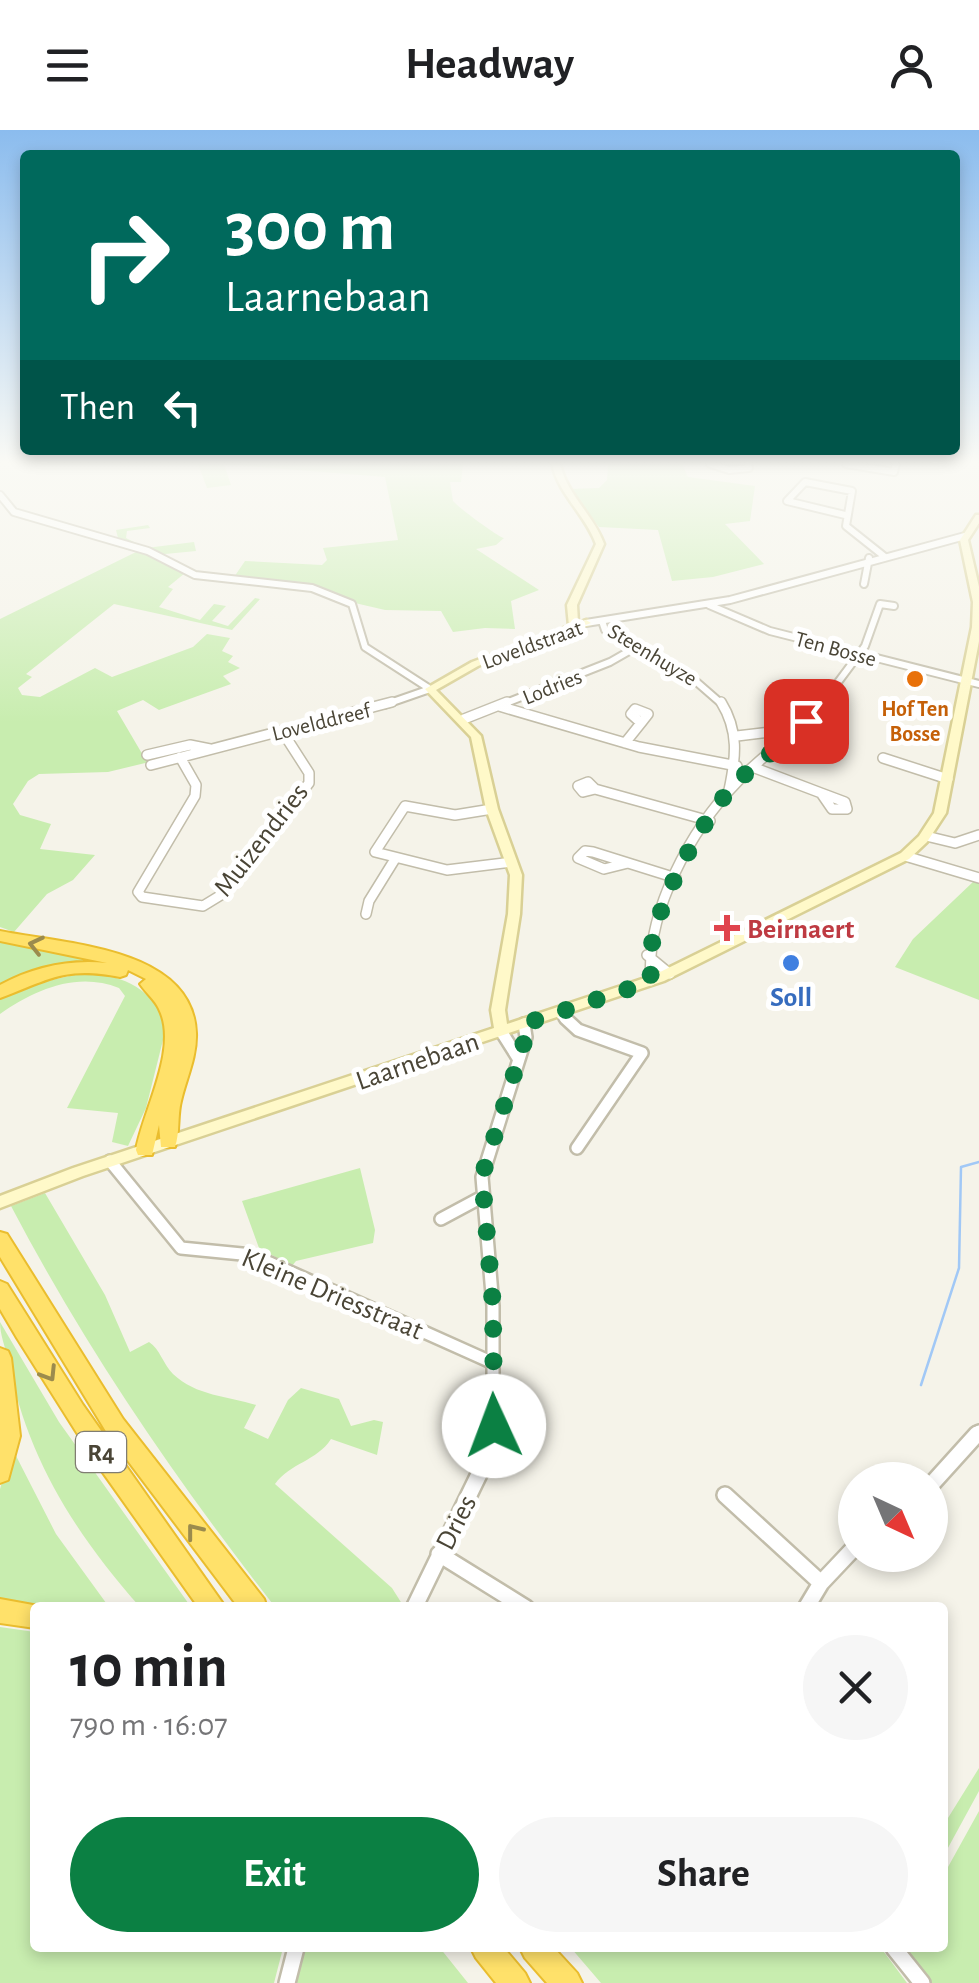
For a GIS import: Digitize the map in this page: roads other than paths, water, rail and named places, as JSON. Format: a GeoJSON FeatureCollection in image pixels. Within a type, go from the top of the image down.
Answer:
{"type":"FeatureCollection","features":[{"type":"Feature","properties":{"kind":"highway"},"geometry":{"type":"LineString","coordinates":[[0,936],[126,962],[147,970],[174,992],[184,1006],[189,1030],[166,1118],[168,1142]]}},
{"type":"Feature","properties":{"kind":"highway"},"geometry":{"type":"LineString","coordinates":[[0,992],[38,975],[92,967],[128,973],[161,996],[173,1014],[176,1035],[145,1150]]}},
{"type":"Feature","properties":{"kind":"highway","name":"R4"},"geometry":{"type":"LineString","coordinates":[[0,1240],[115,1426],[250,1602]]}},
{"type":"Feature","properties":{"kind":"highway","name":"R4"},"geometry":{"type":"LineString","coordinates":[[0,1290],[46,1369],[110,1465],[210,1602]]}},
{"type":"Feature","properties":{"kind":"highway"},"geometry":{"type":"LineString","coordinates":[[0,1358],[9,1417],[0,1472]]}},
{"type":"Feature","properties":{"kind":"highway"},"geometry":{"type":"LineString","coordinates":[[0,1611],[30,1615]]}},
{"type":"Feature","properties":{"kind":"highway"},"geometry":{"type":"LineString","coordinates":[[489,1952],[516,1983]]}},
{"type":"Feature","properties":{"kind":"highway"},"geometry":{"type":"LineString","coordinates":[[539,1952],[566,1983]]}},
{"type":"Feature","properties":{"kind":"street"},"geometry":{"type":"LineString","coordinates":[[146,550],[194,575],[312,588],[347,600],[355,610],[364,647],[430,688],[464,719],[479,745],[492,810],[512,862],[517,889],[498,1010],[501,1032],[518,1058]]}},
{"type":"Feature","properties":{"kind":"street"},"geometry":{"type":"LineString","coordinates":[[580,624],[572,605],[597,550]]}},
{"type":"Feature","properties":{"kind":"street"},"geometry":{"type":"LineString","coordinates":[[864,584],[868,550]]}},
{"type":"Feature","properties":{"kind":"street"},"geometry":{"type":"LineString","coordinates":[[874,550],[885,557]]}},
{"type":"Feature","properties":{"kind":"street","name":"Loveldstraat"},"geometry":{"type":"LineString","coordinates":[[430,688],[475,664],[580,624],[709,604],[906,550]]}},
{"type":"Feature","properties":{"kind":"street","name":"Laarnebaan"},"geometry":{"type":"LineString","coordinates":[[0,1202],[110,1161],[652,981],[904,856],[929,837],[940,813],[973,683],[978,608],[968,550]]}},
{"type":"Feature","properties":{"kind":"street"},"geometry":{"type":"LineString","coordinates":[[870,602],[894,606]]}},
{"type":"Feature","properties":{"kind":"street","name":"Ten Bosse"},"geometry":{"type":"LineString","coordinates":[[709,604],[742,622],[973,683]]}},
{"type":"Feature","properties":{"kind":"street"},"geometry":{"type":"LineString","coordinates":[[652,981],[647,955],[655,923],[676,878],[728,791],[800,728],[868,640],[880,604]]}},
{"type":"Feature","properties":{"kind":"street","name":"Steenhuyze"},"geometry":{"type":"LineString","coordinates":[[602,621],[604,630],[674,663],[704,684],[723,704],[737,736],[737,766],[728,791]]}},
{"type":"Feature","properties":{"kind":"street","name":"Lodries"},"geometry":{"type":"LineString","coordinates":[[464,719],[610,662],[638,646]]}},
{"type":"Feature","properties":{"kind":"street","name":"Lovelddreef"},"geometry":{"type":"LineString","coordinates":[[151,766],[384,705],[430,688]]}},
{"type":"Feature","properties":{"kind":"street"},"geometry":{"type":"LineString","coordinates":[[499,706],[625,743],[737,766]]}},
{"type":"Feature","properties":{"kind":"street"},"geometry":{"type":"LineString","coordinates":[[625,743],[641,723]]}},
{"type":"Feature","properties":{"kind":"street"},"geometry":{"type":"LineString","coordinates":[[737,736],[778,734],[800,728]]}},
{"type":"Feature","properties":{"kind":"street","name":"Muizendries"},"geometry":{"type":"LineString","coordinates":[[180,757],[196,785],[195,796],[138,892],[142,897],[202,906],[221,895],[309,783],[309,773],[282,731]]}},
{"type":"Feature","properties":{"kind":"street","name":"Lovelddreef"},"geometry":{"type":"LineString","coordinates":[[147,755],[190,744],[211,749]]}},
{"type":"Feature","properties":{"kind":"street"},"geometry":{"type":"LineString","coordinates":[[882,758],[948,779]]}},
{"type":"Feature","properties":{"kind":"street"},"geometry":{"type":"LineString","coordinates":[[755,768],[820,792]]}},
{"type":"Feature","properties":{"kind":"street"},"geometry":{"type":"LineString","coordinates":[[594,790],[710,821]]}},
{"type":"Feature","properties":{"kind":"street"},"geometry":{"type":"LineString","coordinates":[[492,810],[455,815],[405,806],[374,852],[454,871],[512,862]]}},
{"type":"Feature","properties":{"kind":"street"},"geometry":{"type":"LineString","coordinates":[[929,837],[955,843],[979,834]]}},
{"type":"Feature","properties":{"kind":"street"},"geometry":{"type":"LineString","coordinates":[[628,863],[604,869],[578,858],[585,852],[628,863],[676,878]]}},
{"type":"Feature","properties":{"kind":"street"},"geometry":{"type":"LineString","coordinates":[[904,856],[979,878]]}},
{"type":"Feature","properties":{"kind":"street"},"geometry":{"type":"LineString","coordinates":[[366,914],[395,859]]}},
{"type":"Feature","properties":{"kind":"street"},"geometry":{"type":"LineString","coordinates":[[647,955],[670,974]]}},
{"type":"Feature","properties":{"kind":"street"},"geometry":{"type":"LineString","coordinates":[[502,998],[524,1024]]}},
{"type":"Feature","properties":{"kind":"street"},"geometry":{"type":"LineString","coordinates":[[558,1012],[578,1030],[642,1053],[578,1148]]}},
{"type":"Feature","properties":{"kind":"street","name":"Dries"},"geometry":{"type":"LineString","coordinates":[[417,1602],[490,1448],[494,1416],[492,1291],[482,1197],[489,1147],[526,1036],[524,1024]]}},
{"type":"Feature","properties":{"kind":"street","name":"Kleine Driesstraat"},"geometry":{"type":"LineString","coordinates":[[110,1161],[181,1248],[252,1255],[491,1362]]}},
{"type":"Feature","properties":{"kind":"street"},"geometry":{"type":"LineString","coordinates":[[442,1219],[482,1197]]}},
{"type":"Feature","properties":{"kind":"street"},"geometry":{"type":"LineString","coordinates":[[474,1355],[491,1347]]}},
{"type":"Feature","properties":{"kind":"street"},"geometry":{"type":"LineString","coordinates":[[948,1468],[979,1430]]}},
{"type":"Feature","properties":{"kind":"street"},"geometry":{"type":"LineString","coordinates":[[725,1495],[821,1583]]}},
{"type":"Feature","properties":{"kind":"street"},"geometry":{"type":"LineString","coordinates":[[439,1554],[516,1602]]}},
{"type":"Feature","properties":{"kind":"street"},"geometry":{"type":"LineString","coordinates":[[810,1602],[838,1565]]}},
{"type":"Feature","properties":{"kind":"street"},"geometry":{"type":"LineString","coordinates":[[287,1983],[295,1952]]}},
{"type":"Feature","properties":{"kind":"street"},"geometry":{"type":"LineString","coordinates":[[897,1952],[922,1983]]}},
{"type":"Feature","properties":{"kind":"waterway"},"geometry":{"type":"LineString","coordinates":[[921,1385],[959,1268],[961,1167],[979,1162]]}},
{"type":"Feature","properties":{"kind":"place","name":"Hof Ten Bosse"},"geometry":{"type":"Point","coordinates":[915,679]}},
{"type":"Feature","properties":{"kind":"place","name":"Beirnaert"},"geometry":{"type":"Point","coordinates":[727,928]}},
{"type":"Feature","properties":{"kind":"place","name":"Soll"},"geometry":{"type":"Point","coordinates":[791,963]}}]}
